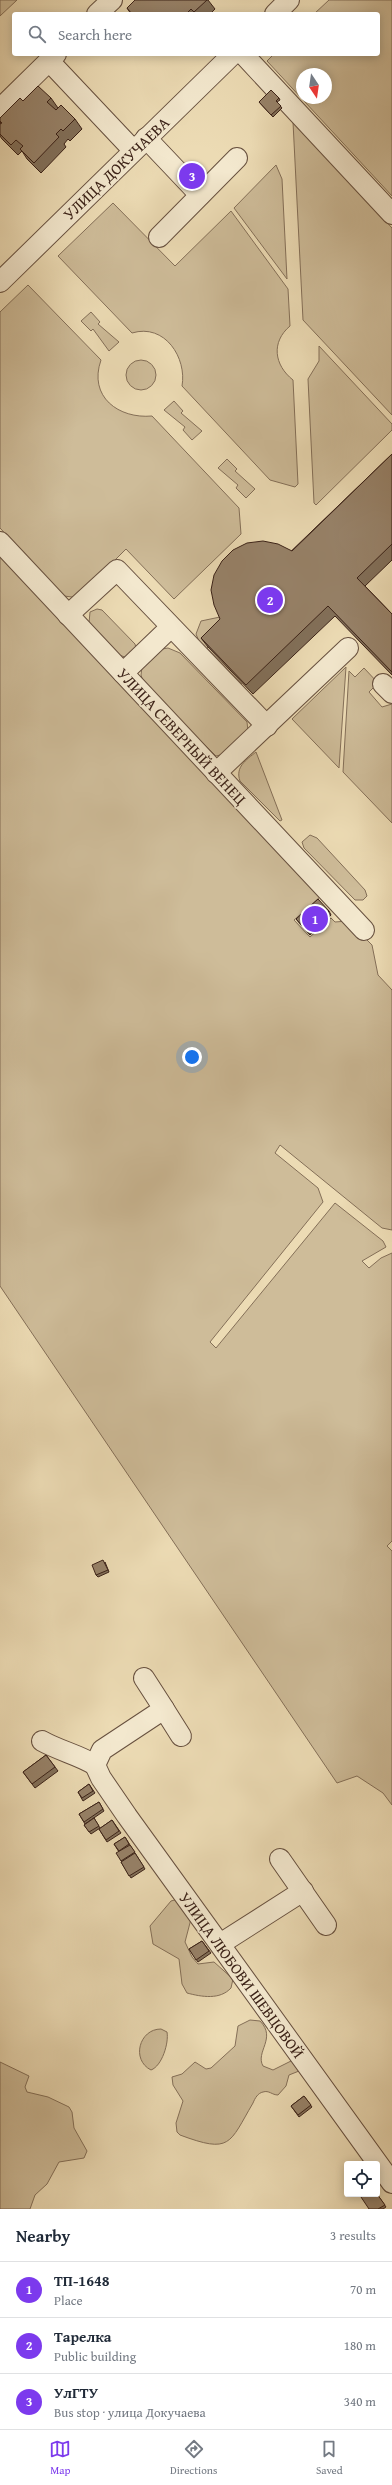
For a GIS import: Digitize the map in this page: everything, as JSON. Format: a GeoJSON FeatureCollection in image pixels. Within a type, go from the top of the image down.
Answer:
{"type":"FeatureCollection","features":[{"type":"Feature","properties":{"kind":"street"},"geometry":{"type":"LineString","coordinates":[[99,12],[112,0]]}},
{"type":"Feature","properties":{"kind":"street"},"geometry":{"type":"LineString","coordinates":[[277,12],[289,0]]}},
{"type":"Feature","properties":{"kind":"street","name":"УЛИЦА ДОКУЧАЕВА"},"geometry":{"type":"LineString","coordinates":[[0,282],[231,56]]}},
{"type":"Feature","properties":{"kind":"street"},"geometry":{"type":"LineString","coordinates":[[245,56],[392,214]]}},
{"type":"Feature","properties":{"kind":"street"},"geometry":{"type":"LineString","coordinates":[[0,109],[53,58],[140,144],[200,195]]}},
{"type":"Feature","properties":{"kind":"street"},"geometry":{"type":"LineString","coordinates":[[159,237],[237,158]]}},
{"type":"Feature","properties":{"kind":"street","name":"УЛИЦА СЕВЕРНЫЙ ВЕНЕЦ"},"geometry":{"type":"LineString","coordinates":[[0,542],[364,930]]}},
{"type":"Feature","properties":{"kind":"street"},"geometry":{"type":"LineString","coordinates":[[68,615],[117,570],[267,726]]}},
{"type":"Feature","properties":{"kind":"street"},"geometry":{"type":"LineString","coordinates":[[123,673],[171,627]]}},
{"type":"Feature","properties":{"kind":"street"},"geometry":{"type":"LineString","coordinates":[[216,773],[348,648]]}},
{"type":"Feature","properties":{"kind":"street"},"geometry":{"type":"LineString","coordinates":[[144,1678],[181,1736]]}},
{"type":"Feature","properties":{"kind":"street"},"geometry":{"type":"LineString","coordinates":[[42,1741],[60,1752],[82,1757],[95,1765],[102,1750],[164,1709]]}},
{"type":"Feature","properties":{"kind":"street","name":"УЛИЦА ЛЮБОВИ ШЕВЦОВОЙ"},"geometry":{"type":"LineString","coordinates":[[95,1765],[101,1778],[392,2183]]}},
{"type":"Feature","properties":{"kind":"street"},"geometry":{"type":"LineString","coordinates":[[280,1859],[326,1925]]}},
{"type":"Feature","properties":{"kind":"street"},"geometry":{"type":"LineString","coordinates":[[220,1944],[302,1891]]}},
{"type":"Feature","properties":{"kind":"shaded area"},"geometry":{"type":"Polygon","coordinates":[[[0,0],[17,0],[0,16],[0,0]]]}},
{"type":"Feature","properties":{"kind":"shaded area"},"geometry":{"type":"Polygon","coordinates":[[[329,0],[392,0],[392,196],[307,104],[332,104],[332,68],[296,68],[296,92],[267,61],[272,56],[380,56],[380,12],[316,12],[329,0]]]}},
{"type":"Feature","properties":{"kind":"shaded area"},"geometry":{"type":"Polygon","coordinates":[[[293,122],[392,228],[392,415],[303,320],[293,122]]]}},
{"type":"Feature","properties":{"kind":"shaded area"},"geometry":{"type":"Polygon","coordinates":[[[276,165],[282,179],[287,279],[234,208],[276,165]]]}},
{"type":"Feature","properties":{"kind":"shaded area"},"geometry":{"type":"Polygon","coordinates":[[[113,203],[175,266],[231,211],[288,289],[290,326],[280,339],[277,353],[282,367],[293,380],[298,484],[295,487],[270,480],[182,386],[183,375],[181,364],[177,354],[164,338],[154,333],[144,331],[132,333],[58,256],[113,203]]]}},
{"type":"Feature","properties":{"kind":"shaded area"},"geometry":{"type":"Polygon","coordinates":[[[28,285],[101,360],[98,373],[99,385],[103,395],[109,403],[128,414],[152,416],[239,508],[241,534],[174,599],[126,549],[80,595],[72,597],[64,596],[0,528],[0,312],[28,285]]]}},
{"type":"Feature","properties":{"kind":"shaded area"},"geometry":{"type":"Polygon","coordinates":[[[91,312],[100,322],[98,324],[119,342],[109,351],[93,329],[91,331],[81,321],[91,312]]]}},
{"type":"Feature","properties":{"kind":"shaded area"},"geometry":{"type":"Polygon","coordinates":[[[319,346],[392,424],[392,430],[316,505],[314,503],[308,379],[319,361],[319,346]]]}},
{"type":"Feature","properties":{"kind":"shaded area"},"geometry":{"type":"Polygon","coordinates":[[[141,360],[152,364],[156,375],[152,386],[141,390],[130,386],[126,375],[130,364],[141,360]]]}},
{"type":"Feature","properties":{"kind":"shaded area"},"geometry":{"type":"Polygon","coordinates":[[[174,401],[183,411],[181,413],[202,431],[192,440],[183,430],[185,427],[164,410],[174,401]]]}},
{"type":"Feature","properties":{"kind":"shaded area"},"geometry":{"type":"Polygon","coordinates":[[[227,459],[237,469],[235,471],[255,489],[246,498],[236,488],[238,485],[218,468],[227,459]]]}},
{"type":"Feature","properties":{"kind":"shaded area"},"geometry":{"type":"Polygon","coordinates":[[[0,549],[320,897],[294,920],[310,937],[331,918],[335,922],[348,921],[372,945],[378,975],[392,990],[392,1230],[382,1228],[280,1145],[275,1153],[318,1188],[323,1202],[210,1342],[216,1348],[335,1203],[383,1241],[386,1247],[362,1261],[369,1268],[381,1258],[392,1253],[392,1541],[387,1546],[392,1551],[392,1805],[383,1793],[357,1776],[337,1783],[0,1286],[0,549]]]}},
{"type":"Feature","properties":{"kind":"shaded area"},"geometry":{"type":"Polygon","coordinates":[[[97,609],[102,610],[135,644],[136,648],[125,657],[119,655],[89,623],[90,612],[97,609]]]}},
{"type":"Feature","properties":{"kind":"shaded area"},"geometry":{"type":"Polygon","coordinates":[[[220,617],[226,629],[207,648],[242,684],[237,689],[205,656],[196,634],[201,621],[220,617]]]}},
{"type":"Feature","properties":{"kind":"shaded area"},"geometry":{"type":"Polygon","coordinates":[[[168,648],[180,653],[247,722],[248,731],[229,753],[216,756],[144,684],[141,675],[142,667],[162,649],[168,648]]]}},
{"type":"Feature","properties":{"kind":"shaded area"},"geometry":{"type":"Polygon","coordinates":[[[346,667],[339,768],[292,719],[346,667]]]}},
{"type":"Feature","properties":{"kind":"shaded area"},"geometry":{"type":"Polygon","coordinates":[[[364,668],[378,683],[369,692],[382,707],[392,704],[392,823],[343,772],[349,671],[355,677],[364,668]]]}},
{"type":"Feature","properties":{"kind":"shaded area"},"geometry":{"type":"Polygon","coordinates":[[[256,752],[282,820],[280,821],[240,781],[239,772],[242,764],[256,752]]]}},
{"type":"Feature","properties":{"kind":"shaded area"},"geometry":{"type":"Polygon","coordinates":[[[310,835],[317,838],[365,890],[367,896],[363,900],[355,900],[304,848],[302,842],[310,835]]]}},
{"type":"Feature","properties":{"kind":"shaded area"},"geometry":{"type":"Polygon","coordinates":[[[178,1899],[191,1919],[185,1942],[192,1957],[198,1964],[214,1962],[233,1979],[231,1988],[227,1992],[216,1996],[199,1996],[187,1993],[182,1984],[179,1959],[153,1944],[150,1926],[171,1901],[178,1899]]]}},
{"type":"Feature","properties":{"kind":"shaded area"},"geometry":{"type":"Polygon","coordinates":[[[250,2020],[260,2021],[265,2027],[267,2033],[261,2061],[263,2066],[273,2070],[293,2060],[299,2067],[299,2071],[289,2075],[286,2086],[278,2095],[265,2092],[258,2095],[239,2128],[227,2142],[210,2144],[180,2135],[177,2132],[176,2123],[183,2101],[173,2085],[172,2077],[182,2074],[195,2062],[206,2069],[211,2068],[235,2046],[238,2026],[250,2020]]]}},
{"type":"Feature","properties":{"kind":"shaded area"},"geometry":{"type":"Polygon","coordinates":[[[161,2029],[167,2032],[166,2048],[158,2064],[151,2070],[141,2059],[140,2046],[147,2034],[153,2030],[161,2029]]]}},
{"type":"Feature","properties":{"kind":"shaded area"},"geometry":{"type":"Polygon","coordinates":[[[0,2062],[29,2076],[25,2087],[27,2092],[48,2097],[69,2107],[72,2112],[74,2128],[87,2151],[84,2158],[59,2162],[47,2184],[35,2195],[30,2209],[0,2209],[0,2062]]]}},
{"type":"Feature","properties":{"kind":"building"},"geometry":{"type":"Polygon","coordinates":[[[135,0],[207,0],[194,12],[191,9],[188,12],[130,12],[127,8],[135,0]]]}},
{"type":"Feature","properties":{"kind":"building"},"geometry":{"type":"Polygon","coordinates":[[[38,86],[51,98],[47,102],[56,110],[61,105],[75,119],[63,131],[61,129],[56,134],[59,137],[34,163],[20,149],[23,146],[16,140],[11,145],[0,134],[0,124],[2,123],[0,118],[20,98],[23,101],[38,86]]]}},
{"type":"Feature","properties":{"kind":"building"},"geometry":{"type":"Polygon","coordinates":[[[271,90],[279,98],[276,101],[281,106],[271,115],[259,102],[271,90]]]}},
{"type":"Feature","properties":{"kind":"building"},"geometry":{"type":"Polygon","coordinates":[[[392,454],[392,544],[357,578],[392,614],[392,672],[328,606],[246,685],[201,638],[220,619],[214,605],[211,590],[214,575],[222,561],[233,550],[247,543],[263,541],[278,544],[292,551],[392,454]]]}},
{"type":"Feature","properties":{"kind":"building"},"geometry":{"type":"Polygon","coordinates":[[[318,899],[329,911],[307,931],[296,919],[318,899]]]}},
{"type":"Feature","properties":{"kind":"building"},"geometry":{"type":"Polygon","coordinates":[[[103,1560],[108,1570],[96,1575],[92,1565],[103,1560]]]}},
{"type":"Feature","properties":{"kind":"building"},"geometry":{"type":"Polygon","coordinates":[[[46,1755],[55,1767],[32,1784],[23,1772],[46,1755]]]}},
{"type":"Feature","properties":{"kind":"building"},"geometry":{"type":"Polygon","coordinates":[[[89,1784],[93,1791],[82,1798],[78,1792],[89,1784]]]}},
{"type":"Feature","properties":{"kind":"building"},"geometry":{"type":"Polygon","coordinates":[[[99,1802],[103,1809],[84,1822],[79,1814],[99,1802]]]}},
{"type":"Feature","properties":{"kind":"building"},"geometry":{"type":"Polygon","coordinates":[[[94,1818],[99,1826],[89,1832],[84,1825],[94,1818]]]}},
{"type":"Feature","properties":{"kind":"building"},"geometry":{"type":"Polygon","coordinates":[[[112,1820],[119,1831],[106,1840],[99,1829],[112,1820]]]}},
{"type":"Feature","properties":{"kind":"building"},"geometry":{"type":"Polygon","coordinates":[[[125,1837],[129,1844],[119,1851],[114,1844],[125,1837]]]}},
{"type":"Feature","properties":{"kind":"building"},"geometry":{"type":"Polygon","coordinates":[[[130,1845],[135,1852],[121,1861],[116,1853],[130,1845]]]}},
{"type":"Feature","properties":{"kind":"building"},"geometry":{"type":"Polygon","coordinates":[[[135,1853],[144,1867],[129,1876],[121,1862],[135,1853]]]}},
{"type":"Feature","properties":{"kind":"building"},"geometry":{"type":"Polygon","coordinates":[[[202,1941],[209,1951],[196,1960],[189,1949],[202,1941]]]}},
{"type":"Feature","properties":{"kind":"building"},"geometry":{"type":"Polygon","coordinates":[[[304,2096],[311,2105],[298,2115],[291,2106],[304,2096]]]}},
{"type":"Feature","properties":{"kind":"building"},"geometry":{"type":"Polygon","coordinates":[[[361,2197],[379,2197],[385,2205],[378,2209],[369,2209],[361,2197]]]}},
{"type":"Feature","properties":{"kind":"place","name":"УлГТУ"},"geometry":{"type":"Point","coordinates":[192,176]}},
{"type":"Feature","properties":{"kind":"place","name":"Тарелка"},"geometry":{"type":"Point","coordinates":[270,600]}},
{"type":"Feature","properties":{"kind":"place","name":"ТП-1648"},"geometry":{"type":"Point","coordinates":[315,919]}}]}
